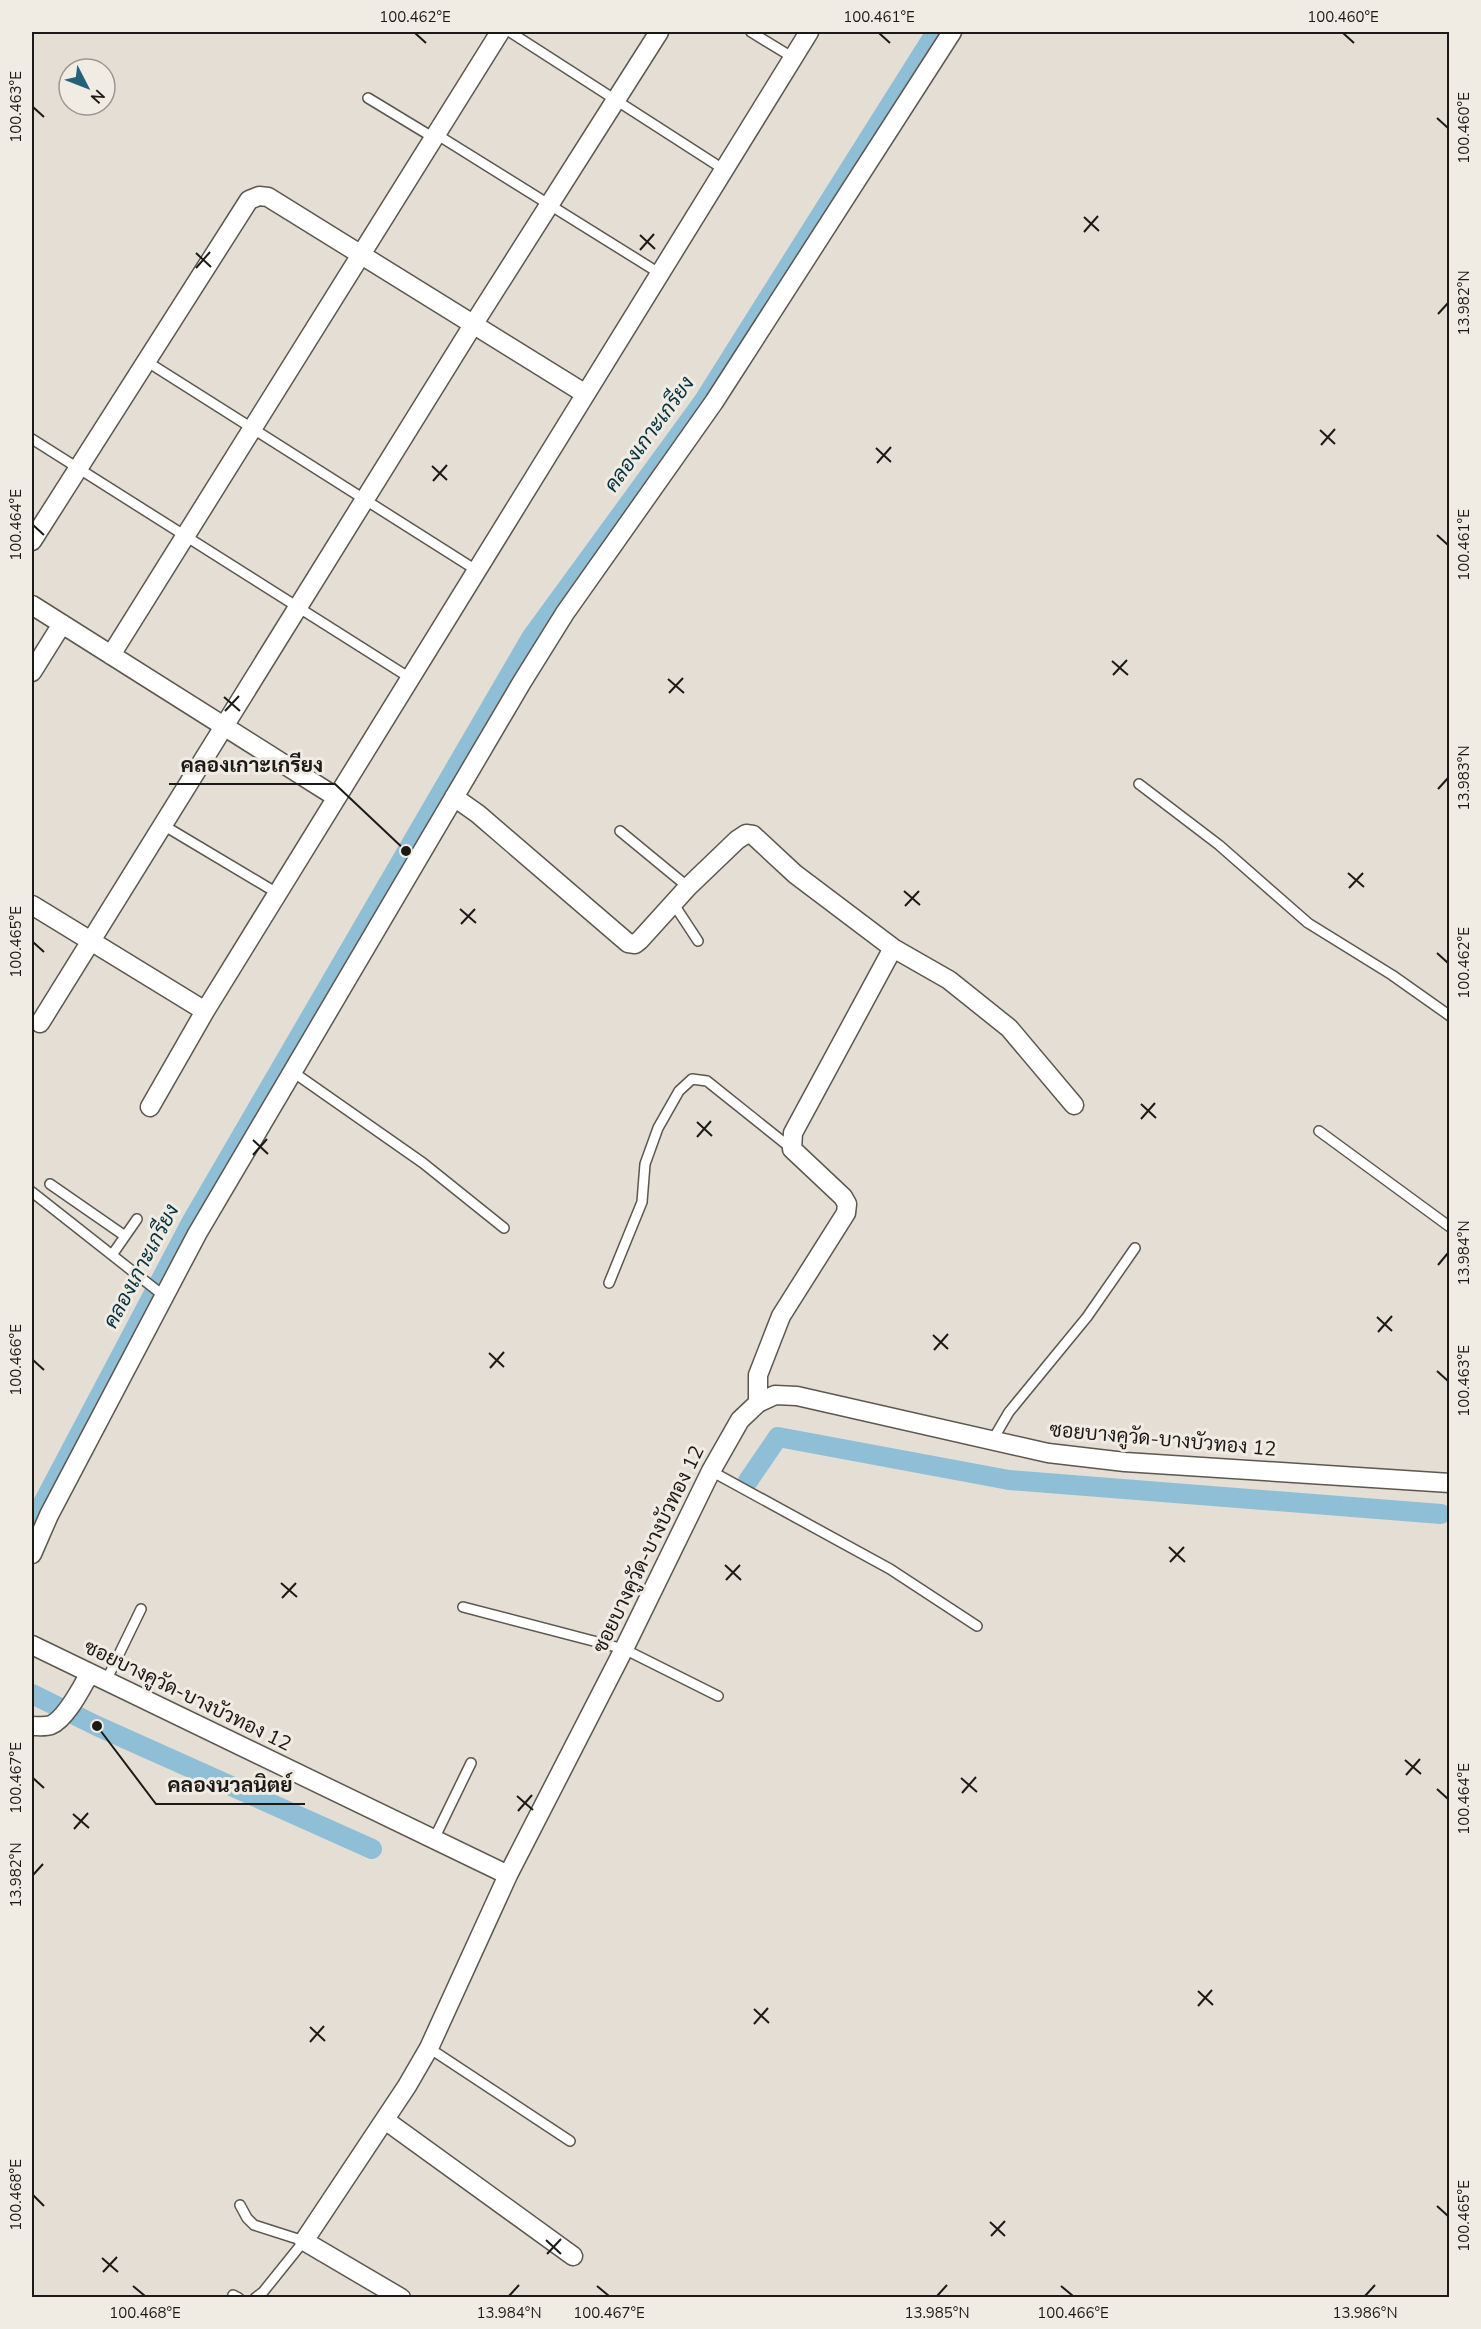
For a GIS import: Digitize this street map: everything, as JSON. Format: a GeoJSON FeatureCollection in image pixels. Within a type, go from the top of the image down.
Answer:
{"type":"FeatureCollection","features":[{"type":"Feature","properties":{"kind":"street"},"geometry":{"type":"LineString","coordinates":[[111,655],[500,32]]}},
{"type":"Feature","properties":{"kind":"street"},"geometry":{"type":"LineString","coordinates":[[40,1023],[473,325],[659,32]]}},
{"type":"Feature","properties":{"kind":"street"},"geometry":{"type":"LineString","coordinates":[[150,1107],[277,893],[809,32]]}},
{"type":"Feature","properties":{"kind":"street"},"geometry":{"type":"LineString","coordinates":[[32,1554],[49,1515],[162,1294],[454,797],[565,613],[714,402],[952,32]]}},
{"type":"Feature","properties":{"kind":"street"},"geometry":{"type":"LineString","coordinates":[[32,542],[249,200],[259,196],[268,197],[585,393]]}},
{"type":"Feature","properties":{"kind":"street"},"geometry":{"type":"LineString","coordinates":[[32,605],[336,797]]}},
{"type":"Feature","properties":{"kind":"street"},"geometry":{"type":"LineString","coordinates":[[32,672],[62,624]]}},
{"type":"Feature","properties":{"kind":"street"},"geometry":{"type":"LineString","coordinates":[[454,797],[478,813],[628,943],[635,944],[688,887],[737,840],[746,834],[753,835],[795,874],[893,948],[949,980],[1009,1029],[1074,1105]]}},
{"type":"Feature","properties":{"kind":"street"},"geometry":{"type":"LineString","coordinates":[[32,905],[205,1011]]}},
{"type":"Feature","properties":{"kind":"street"},"geometry":{"type":"LineString","coordinates":[[758,1403],[758,1375],[781,1316],[846,1213],[847,1204],[843,1197],[792,1149],[793,1133],[893,948]]}},
{"type":"Feature","properties":{"kind":"street","name":"ซอยบางคูวัด-บางบัวทอง 12"},"geometry":{"type":"LineString","coordinates":[[32,1645],[508,1875],[624,1649],[711,1471],[740,1420],[758,1403],[775,1395],[797,1396],[991,1442],[1048,1453],[1125,1462],[1449,1483]]}},
{"type":"Feature","properties":{"kind":"street"},"geometry":{"type":"LineString","coordinates":[[32,1726],[46,1726],[58,1720],[72,1702],[98,1677]]}},
{"type":"Feature","properties":{"kind":"street"},"geometry":{"type":"LineString","coordinates":[[401,2298],[304,2241],[385,2120],[429,2048],[508,1875]]}},
{"type":"Feature","properties":{"kind":"street"},"geometry":{"type":"LineString","coordinates":[[385,2120],[573,2256]]}},
{"type":"Feature","properties":{"kind":"lane"},"geometry":{"type":"LineString","coordinates":[[510,32],[723,169]]}},
{"type":"Feature","properties":{"kind":"lane"},"geometry":{"type":"LineString","coordinates":[[751,32],[792,57]]}},
{"type":"Feature","properties":{"kind":"lane"},"geometry":{"type":"LineString","coordinates":[[368,98],[435,136],[659,273]]}},
{"type":"Feature","properties":{"kind":"lane"},"geometry":{"type":"LineString","coordinates":[[146,361],[476,570]]}},
{"type":"Feature","properties":{"kind":"lane"},"geometry":{"type":"LineString","coordinates":[[32,439],[410,678]]}},
{"type":"Feature","properties":{"kind":"lane"},"geometry":{"type":"LineString","coordinates":[[1139,784],[1219,845],[1308,923],[1392,975],[1449,1016]]}},
{"type":"Feature","properties":{"kind":"lane"},"geometry":{"type":"LineString","coordinates":[[163,825],[277,893]]}},
{"type":"Feature","properties":{"kind":"lane"},"geometry":{"type":"LineString","coordinates":[[620,831],[688,887]]}},
{"type":"Feature","properties":{"kind":"lane"},"geometry":{"type":"LineString","coordinates":[[673,903],[698,941]]}},
{"type":"Feature","properties":{"kind":"lane"},"geometry":{"type":"LineString","coordinates":[[292,1072],[423,1163],[504,1228]]}},
{"type":"Feature","properties":{"kind":"lane"},"geometry":{"type":"LineString","coordinates":[[609,1282],[642,1202],[645,1164],[658,1128],[679,1091],[692,1079],[707,1081],[792,1149]]}},
{"type":"Feature","properties":{"kind":"lane"},"geometry":{"type":"LineString","coordinates":[[1319,1131],[1449,1227]]}},
{"type":"Feature","properties":{"kind":"lane"},"geometry":{"type":"LineString","coordinates":[[50,1184],[125,1236]]}},
{"type":"Feature","properties":{"kind":"lane"},"geometry":{"type":"LineString","coordinates":[[32,1192],[162,1294]]}},
{"type":"Feature","properties":{"kind":"lane"},"geometry":{"type":"LineString","coordinates":[[112,1255],[137,1219]]}},
{"type":"Feature","properties":{"kind":"lane"},"geometry":{"type":"LineString","coordinates":[[991,1442],[1009,1412],[1087,1317],[1135,1248]]}},
{"type":"Feature","properties":{"kind":"lane"},"geometry":{"type":"LineString","coordinates":[[711,1471],[890,1569],[976,1626]]}},
{"type":"Feature","properties":{"kind":"lane"},"geometry":{"type":"LineString","coordinates":[[463,1607],[624,1649],[718,1696]]}},
{"type":"Feature","properties":{"kind":"lane"},"geometry":{"type":"LineString","coordinates":[[98,1677],[141,1609]]}},
{"type":"Feature","properties":{"kind":"lane"},"geometry":{"type":"LineString","coordinates":[[434,1839],[471,1763]]}},
{"type":"Feature","properties":{"kind":"lane"},"geometry":{"type":"LineString","coordinates":[[429,2048],[570,2142]]}},
{"type":"Feature","properties":{"kind":"lane"},"geometry":{"type":"LineString","coordinates":[[240,2205],[246,2218],[254,2225],[304,2241],[263,2292],[255,2298]]}},
{"type":"Feature","properties":{"kind":"waterway","name":"คลองเกาะเกรียง"},"geometry":{"type":"LineString","coordinates":[[32,1524],[192,1221],[531,638],[703,402],[936,32]]}},
{"type":"Feature","properties":{"kind":"waterway"},"geometry":{"type":"LineString","coordinates":[[748,1481],[778,1437],[1009,1480],[1441,1514]]}},
{"type":"Feature","properties":{"kind":"waterway"},"geometry":{"type":"LineString","coordinates":[[32,1694],[97,1726],[372,1849]]}},
{"type":"Feature","properties":{"kind":"place","name":"คลองเกาะเกรียง"},"geometry":{"type":"Point","coordinates":[406,851]}},
{"type":"Feature","properties":{"kind":"place","name":"คลองนวลนิตย์"},"geometry":{"type":"Point","coordinates":[97,1726]}}]}
